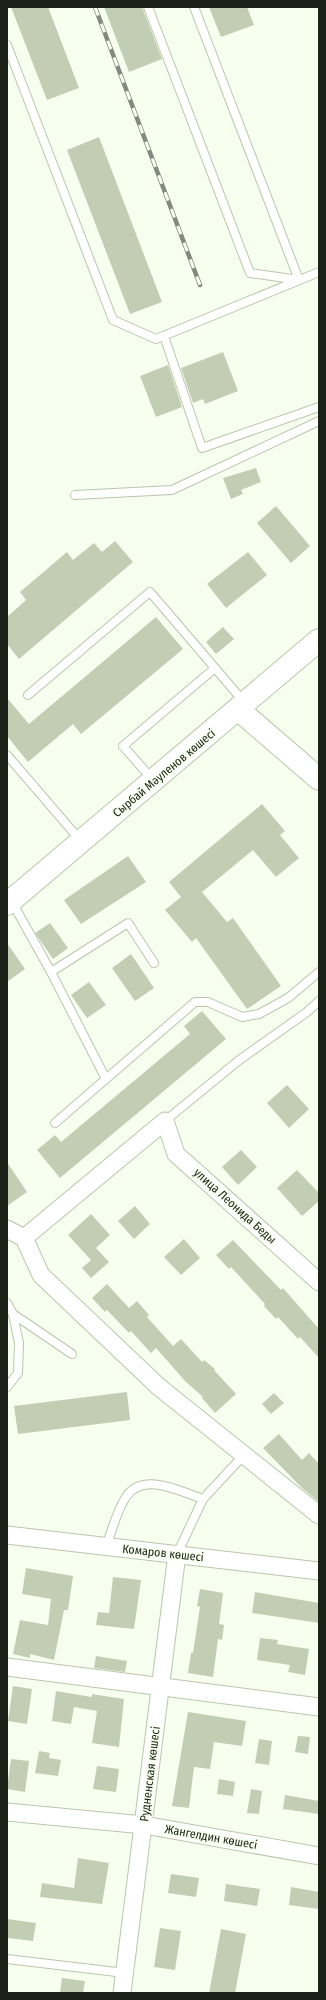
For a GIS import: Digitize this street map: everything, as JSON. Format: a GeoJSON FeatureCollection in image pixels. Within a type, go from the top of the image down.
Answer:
{"type":"FeatureCollection","features":[{"type":"Feature","properties":{"kind":"main road","name":"Сырбай Мәуленов көшесі"},"geometry":{"type":"LineString","coordinates":[[9,903],[242,707],[319,640]]}},
{"type":"Feature","properties":{"kind":"main road"},"geometry":{"type":"LineString","coordinates":[[242,707],[319,779]]}},
{"type":"Feature","properties":{"kind":"street"},"geometry":{"type":"LineString","coordinates":[[24,1238],[165,1121]]}},
{"type":"Feature","properties":{"kind":"street","name":"улица Леонида Беды"},"geometry":{"type":"LineString","coordinates":[[165,1121],[176,1154],[319,1282]]}},
{"type":"Feature","properties":{"kind":"street"},"geometry":{"type":"LineString","coordinates":[[7,1229],[24,1238],[41,1275],[159,1387],[243,1456],[319,1515]]}},
{"type":"Feature","properties":{"kind":"street","name":"Комаров көшесі"},"geometry":{"type":"LineString","coordinates":[[7,1535],[317,1568]]}},
{"type":"Feature","properties":{"kind":"street","name":"Рудненская көшесі"},"geometry":{"type":"LineString","coordinates":[[122,1993],[177,1554]]}},
{"type":"Feature","properties":{"kind":"street"},"geometry":{"type":"LineString","coordinates":[[7,1667],[319,1707]]}},
{"type":"Feature","properties":{"kind":"street","name":"Жангелдин көшесі"},"geometry":{"type":"LineString","coordinates":[[7,1812],[144,1825],[319,1856]]}},
{"type":"Feature","properties":{"kind":"lane"},"geometry":{"type":"LineString","coordinates":[[148,7],[250,273],[299,280]]}},
{"type":"Feature","properties":{"kind":"lane"},"geometry":{"type":"LineString","coordinates":[[194,7],[299,280]]}},
{"type":"Feature","properties":{"kind":"lane"},"geometry":{"type":"LineString","coordinates":[[7,45],[113,320],[156,339],[319,272]]}},
{"type":"Feature","properties":{"kind":"lane"},"geometry":{"type":"LineString","coordinates":[[164,336],[202,448],[319,407]]}},
{"type":"Feature","properties":{"kind":"lane"},"geometry":{"type":"LineString","coordinates":[[76,495],[172,490],[319,421]]}},
{"type":"Feature","properties":{"kind":"lane"},"geometry":{"type":"LineString","coordinates":[[28,696],[150,592],[215,668],[242,707]]}},
{"type":"Feature","properties":{"kind":"lane"},"geometry":{"type":"LineString","coordinates":[[154,781],[123,746],[215,668]]}},
{"type":"Feature","properties":{"kind":"lane"},"geometry":{"type":"LineString","coordinates":[[7,755],[82,842]]}},
{"type":"Feature","properties":{"kind":"lane"},"geometry":{"type":"LineString","coordinates":[[9,903],[51,972],[106,1079]]}},
{"type":"Feature","properties":{"kind":"lane"},"geometry":{"type":"LineString","coordinates":[[51,972],[128,923],[154,963]]}},
{"type":"Feature","properties":{"kind":"lane"},"geometry":{"type":"LineString","coordinates":[[55,1123],[195,1002],[208,1002],[242,1017],[259,1014],[288,998],[319,972]]}},
{"type":"Feature","properties":{"kind":"lane"},"geometry":{"type":"LineString","coordinates":[[165,1121],[238,1061],[307,1012],[319,1001]]}},
{"type":"Feature","properties":{"kind":"lane"},"geometry":{"type":"LineString","coordinates":[[7,1303],[13,1314],[19,1343],[18,1373],[7,1387]]}},
{"type":"Feature","properties":{"kind":"lane"},"geometry":{"type":"LineString","coordinates":[[13,1314],[72,1354]]}},
{"type":"Feature","properties":{"kind":"lane"},"geometry":{"type":"LineString","coordinates":[[177,1554],[203,1499],[243,1456]]}},
{"type":"Feature","properties":{"kind":"lane"},"geometry":{"type":"LineString","coordinates":[[106,1546],[126,1497],[140,1485],[155,1484],[203,1499]]}},
{"type":"Feature","properties":{"kind":"lane"},"geometry":{"type":"LineString","coordinates":[[7,1959],[125,1973]]}},
{"type":"Feature","properties":{"kind":"building"},"geometry":{"type":"Polygon","coordinates":[[[11,7],[48,7],[79,88],[47,100],[11,7]]]}},
{"type":"Feature","properties":{"kind":"building"},"geometry":{"type":"Polygon","coordinates":[[[104,7],[142,7],[162,59],[129,72],[104,7]]]}},
{"type":"Feature","properties":{"kind":"building"},"geometry":{"type":"Polygon","coordinates":[[[209,7],[247,7],[254,25],[221,37],[209,7]]]}},
{"type":"Feature","properties":{"kind":"building"},"geometry":{"type":"Polygon","coordinates":[[[99,137],[162,302],[130,314],[67,150],[99,137]]]}},
{"type":"Feature","properties":{"kind":"building"},"geometry":{"type":"Polygon","coordinates":[[[223,352],[238,391],[205,404],[203,399],[193,403],[181,368],[223,352]]]}},
{"type":"Feature","properties":{"kind":"building"},"geometry":{"type":"Polygon","coordinates":[[[168,365],[182,407],[156,417],[140,376],[168,365]]]}},
{"type":"Feature","properties":{"kind":"building"},"geometry":{"type":"Polygon","coordinates":[[[256,468],[261,482],[241,490],[243,494],[231,499],[223,478],[256,468]]]}},
{"type":"Feature","properties":{"kind":"building"},"geometry":{"type":"Polygon","coordinates":[[[276,506],[310,546],[291,563],[257,523],[276,506]]]}},
{"type":"Feature","properties":{"kind":"building"},"geometry":{"type":"Polygon","coordinates":[[[115,541],[133,562],[19,659],[7,644],[7,617],[26,600],[20,592],[67,552],[73,560],[94,543],[102,552],[115,541]]]}},
{"type":"Feature","properties":{"kind":"building"},"geometry":{"type":"Polygon","coordinates":[[[248,552],[267,575],[226,608],[207,584],[248,552]]]}},
{"type":"Feature","properties":{"kind":"building"},"geometry":{"type":"Polygon","coordinates":[[[156,617],[183,649],[81,734],[73,724],[28,762],[7,736],[7,698],[29,724],[156,617]]]}},
{"type":"Feature","properties":{"kind":"building"},"geometry":{"type":"Polygon","coordinates":[[[223,627],[234,639],[216,654],[206,642],[223,627]]]}},
{"type":"Feature","properties":{"kind":"building"},"geometry":{"type":"Polygon","coordinates":[[[262,804],[285,831],[280,835],[299,858],[276,877],[253,850],[202,892],[227,922],[233,918],[281,986],[247,1009],[196,938],[192,942],[165,910],[181,897],[169,882],[262,804]]]}},
{"type":"Feature","properties":{"kind":"building"},"geometry":{"type":"Polygon","coordinates":[[[128,856],[146,882],[81,924],[64,900],[128,856]]]}},
{"type":"Feature","properties":{"kind":"building"},"geometry":{"type":"Polygon","coordinates":[[[50,923],[68,948],[53,959],[35,933],[50,923]]]}},
{"type":"Feature","properties":{"kind":"building"},"geometry":{"type":"Polygon","coordinates":[[[7,943],[25,969],[7,982],[7,943]]]}},
{"type":"Feature","properties":{"kind":"building"},"geometry":{"type":"Polygon","coordinates":[[[131,954],[154,988],[135,1001],[112,968],[131,954]]]}},
{"type":"Feature","properties":{"kind":"building"},"geometry":{"type":"Polygon","coordinates":[[[89,982],[106,1005],[87,1018],[71,995],[89,982]]]}},
{"type":"Feature","properties":{"kind":"building"},"geometry":{"type":"Polygon","coordinates":[[[202,1011],[226,1039],[60,1178],[37,1150],[55,1135],[61,1142],[190,1034],[184,1026],[202,1011]]]}},
{"type":"Feature","properties":{"kind":"building"},"geometry":{"type":"Polygon","coordinates":[[[287,1085],[309,1109],[289,1128],[267,1103],[287,1085]]]}},
{"type":"Feature","properties":{"kind":"building"},"geometry":{"type":"Polygon","coordinates":[[[241,1150],[257,1167],[238,1185],[222,1167],[241,1150]]]}},
{"type":"Feature","properties":{"kind":"building"},"geometry":{"type":"Polygon","coordinates":[[[7,1162],[27,1192],[7,1206],[7,1162]]]}},
{"type":"Feature","properties":{"kind":"building"},"geometry":{"type":"Polygon","coordinates":[[[297,1170],[319,1193],[319,1201],[302,1216],[277,1188],[297,1170]]]}},
{"type":"Feature","properties":{"kind":"building"},"geometry":{"type":"Polygon","coordinates":[[[135,1206],[150,1224],[134,1239],[118,1221],[135,1206]]]}},
{"type":"Feature","properties":{"kind":"building"},"geometry":{"type":"Polygon","coordinates":[[[91,1214],[110,1235],[96,1248],[109,1262],[91,1278],[82,1268],[91,1260],[68,1235],[91,1214]]]}},
{"type":"Feature","properties":{"kind":"building"},"geometry":{"type":"Polygon","coordinates":[[[184,1239],[200,1258],[181,1275],[164,1257],[184,1239]]]}},
{"type":"Feature","properties":{"kind":"building"},"geometry":{"type":"Polygon","coordinates":[[[233,1240],[281,1290],[283,1288],[319,1329],[319,1358],[300,1337],[298,1339],[278,1317],[276,1319],[264,1306],[265,1304],[231,1267],[229,1269],[216,1255],[233,1240]]]}},
{"type":"Feature","properties":{"kind":"building"},"geometry":{"type":"Polygon","coordinates":[[[107,1284],[129,1308],[137,1301],[149,1315],[147,1317],[173,1346],[181,1339],[202,1362],[204,1360],[215,1369],[214,1370],[236,1394],[215,1413],[202,1398],[203,1397],[185,1381],[156,1348],[151,1353],[131,1331],[129,1333],[107,1310],[105,1312],[92,1298],[107,1284]]]}},
{"type":"Feature","properties":{"kind":"building"},"geometry":{"type":"Polygon","coordinates":[[[127,1392],[130,1420],[18,1434],[14,1406],[127,1392]]]}},
{"type":"Feature","properties":{"kind":"building"},"geometry":{"type":"Polygon","coordinates":[[[274,1393],[284,1403],[271,1414],[262,1404],[274,1393]]]}},
{"type":"Feature","properties":{"kind":"building"},"geometry":{"type":"Polygon","coordinates":[[[279,1434],[302,1460],[309,1453],[319,1464],[319,1502],[302,1488],[263,1448],[279,1434]]]}},
{"type":"Feature","properties":{"kind":"building"},"geometry":{"type":"Polygon","coordinates":[[[26,1568],[73,1576],[68,1610],[64,1610],[54,1660],[30,1654],[30,1658],[13,1654],[20,1620],[48,1625],[51,1599],[22,1594],[26,1568]]]}},
{"type":"Feature","properties":{"kind":"building"},"geometry":{"type":"Polygon","coordinates":[[[113,1577],[141,1580],[134,1629],[96,1625],[98,1612],[109,1613],[113,1577]]]}},
{"type":"Feature","properties":{"kind":"building"},"geometry":{"type":"Polygon","coordinates":[[[200,1589],[223,1593],[219,1624],[224,1625],[222,1640],[218,1639],[213,1677],[188,1673],[191,1653],[193,1653],[200,1607],[197,1606],[200,1589]]]}},
{"type":"Feature","properties":{"kind":"building"},"geometry":{"type":"Polygon","coordinates":[[[255,1592],[319,1603],[319,1623],[252,1613],[255,1592]]]}},
{"type":"Feature","properties":{"kind":"building"},"geometry":{"type":"Polygon","coordinates":[[[260,1638],[278,1640],[277,1644],[309,1649],[305,1675],[288,1672],[290,1665],[257,1660],[260,1638]]]}},
{"type":"Feature","properties":{"kind":"building"},"geometry":{"type":"Polygon","coordinates":[[[96,1656],[127,1661],[125,1672],[94,1668],[96,1656]]]}},
{"type":"Feature","properties":{"kind":"building"},"geometry":{"type":"Polygon","coordinates":[[[13,1686],[32,1689],[27,1724],[8,1721],[13,1686]]]}},
{"type":"Feature","properties":{"kind":"building"},"geometry":{"type":"Polygon","coordinates":[[[56,1691],[92,1697],[92,1694],[124,1699],[119,1747],[92,1743],[97,1711],[74,1707],[71,1724],[52,1721],[56,1691]]]}},
{"type":"Feature","properties":{"kind":"building"},"geometry":{"type":"Polygon","coordinates":[[[188,1712],[246,1721],[242,1746],[214,1742],[210,1769],[194,1767],[189,1808],[172,1806],[188,1712]]]}},
{"type":"Feature","properties":{"kind":"building"},"geometry":{"type":"Polygon","coordinates":[[[298,1736],[310,1737],[308,1754],[295,1752],[298,1736]]]}},
{"type":"Feature","properties":{"kind":"building"},"geometry":{"type":"Polygon","coordinates":[[[259,1739],[272,1741],[269,1765],[255,1763],[259,1739]]]}},
{"type":"Feature","properties":{"kind":"building"},"geometry":{"type":"Polygon","coordinates":[[[39,1751],[50,1753],[49,1758],[61,1760],[58,1776],[35,1773],[39,1751]]]}},
{"type":"Feature","properties":{"kind":"building"},"geometry":{"type":"Polygon","coordinates":[[[11,1759],[29,1761],[25,1792],[7,1789],[11,1759]]]}},
{"type":"Feature","properties":{"kind":"building"},"geometry":{"type":"Polygon","coordinates":[[[97,1766],[119,1769],[116,1792],[93,1789],[97,1766]]]}},
{"type":"Feature","properties":{"kind":"building"},"geometry":{"type":"Polygon","coordinates":[[[219,1779],[235,1782],[233,1796],[217,1794],[219,1779]]]}},
{"type":"Feature","properties":{"kind":"building"},"geometry":{"type":"Polygon","coordinates":[[[251,1789],[262,1791],[259,1814],[247,1813],[251,1789]]]}},
{"type":"Feature","properties":{"kind":"building"},"geometry":{"type":"Polygon","coordinates":[[[285,1795],[319,1801],[319,1814],[283,1809],[285,1795]]]}},
{"type":"Feature","properties":{"kind":"building"},"geometry":{"type":"Polygon","coordinates":[[[78,1858],[109,1863],[102,1904],[40,1897],[42,1883],[74,1888],[78,1858]]]}},
{"type":"Feature","properties":{"kind":"building"},"geometry":{"type":"Polygon","coordinates":[[[171,1874],[199,1878],[196,1897],[168,1893],[171,1874]]]}},
{"type":"Feature","properties":{"kind":"building"},"geometry":{"type":"Polygon","coordinates":[[[226,1884],[260,1889],[257,1906],[224,1901],[226,1884]]]}},
{"type":"Feature","properties":{"kind":"building"},"geometry":{"type":"Polygon","coordinates":[[[291,1887],[319,1892],[319,1909],[289,1905],[291,1887]]]}},
{"type":"Feature","properties":{"kind":"building"},"geometry":{"type":"Polygon","coordinates":[[[7,1919],[36,1923],[33,1941],[7,1938],[7,1919]]]}},
{"type":"Feature","properties":{"kind":"building"},"geometry":{"type":"Polygon","coordinates":[[[160,1928],[181,1931],[175,1970],[154,1967],[160,1928]]]}},
{"type":"Feature","properties":{"kind":"building"},"geometry":{"type":"Polygon","coordinates":[[[221,1929],[246,1934],[235,1993],[209,1993],[221,1929]]]}},
{"type":"Feature","properties":{"kind":"building"},"geometry":{"type":"Polygon","coordinates":[[[62,1978],[85,1981],[83,1993],[60,1993],[62,1978]]]}},
{"type":"Feature","properties":{"kind":"railway"},"geometry":{"type":"LineString","coordinates":[[95,7],[200,285]]}}]}
